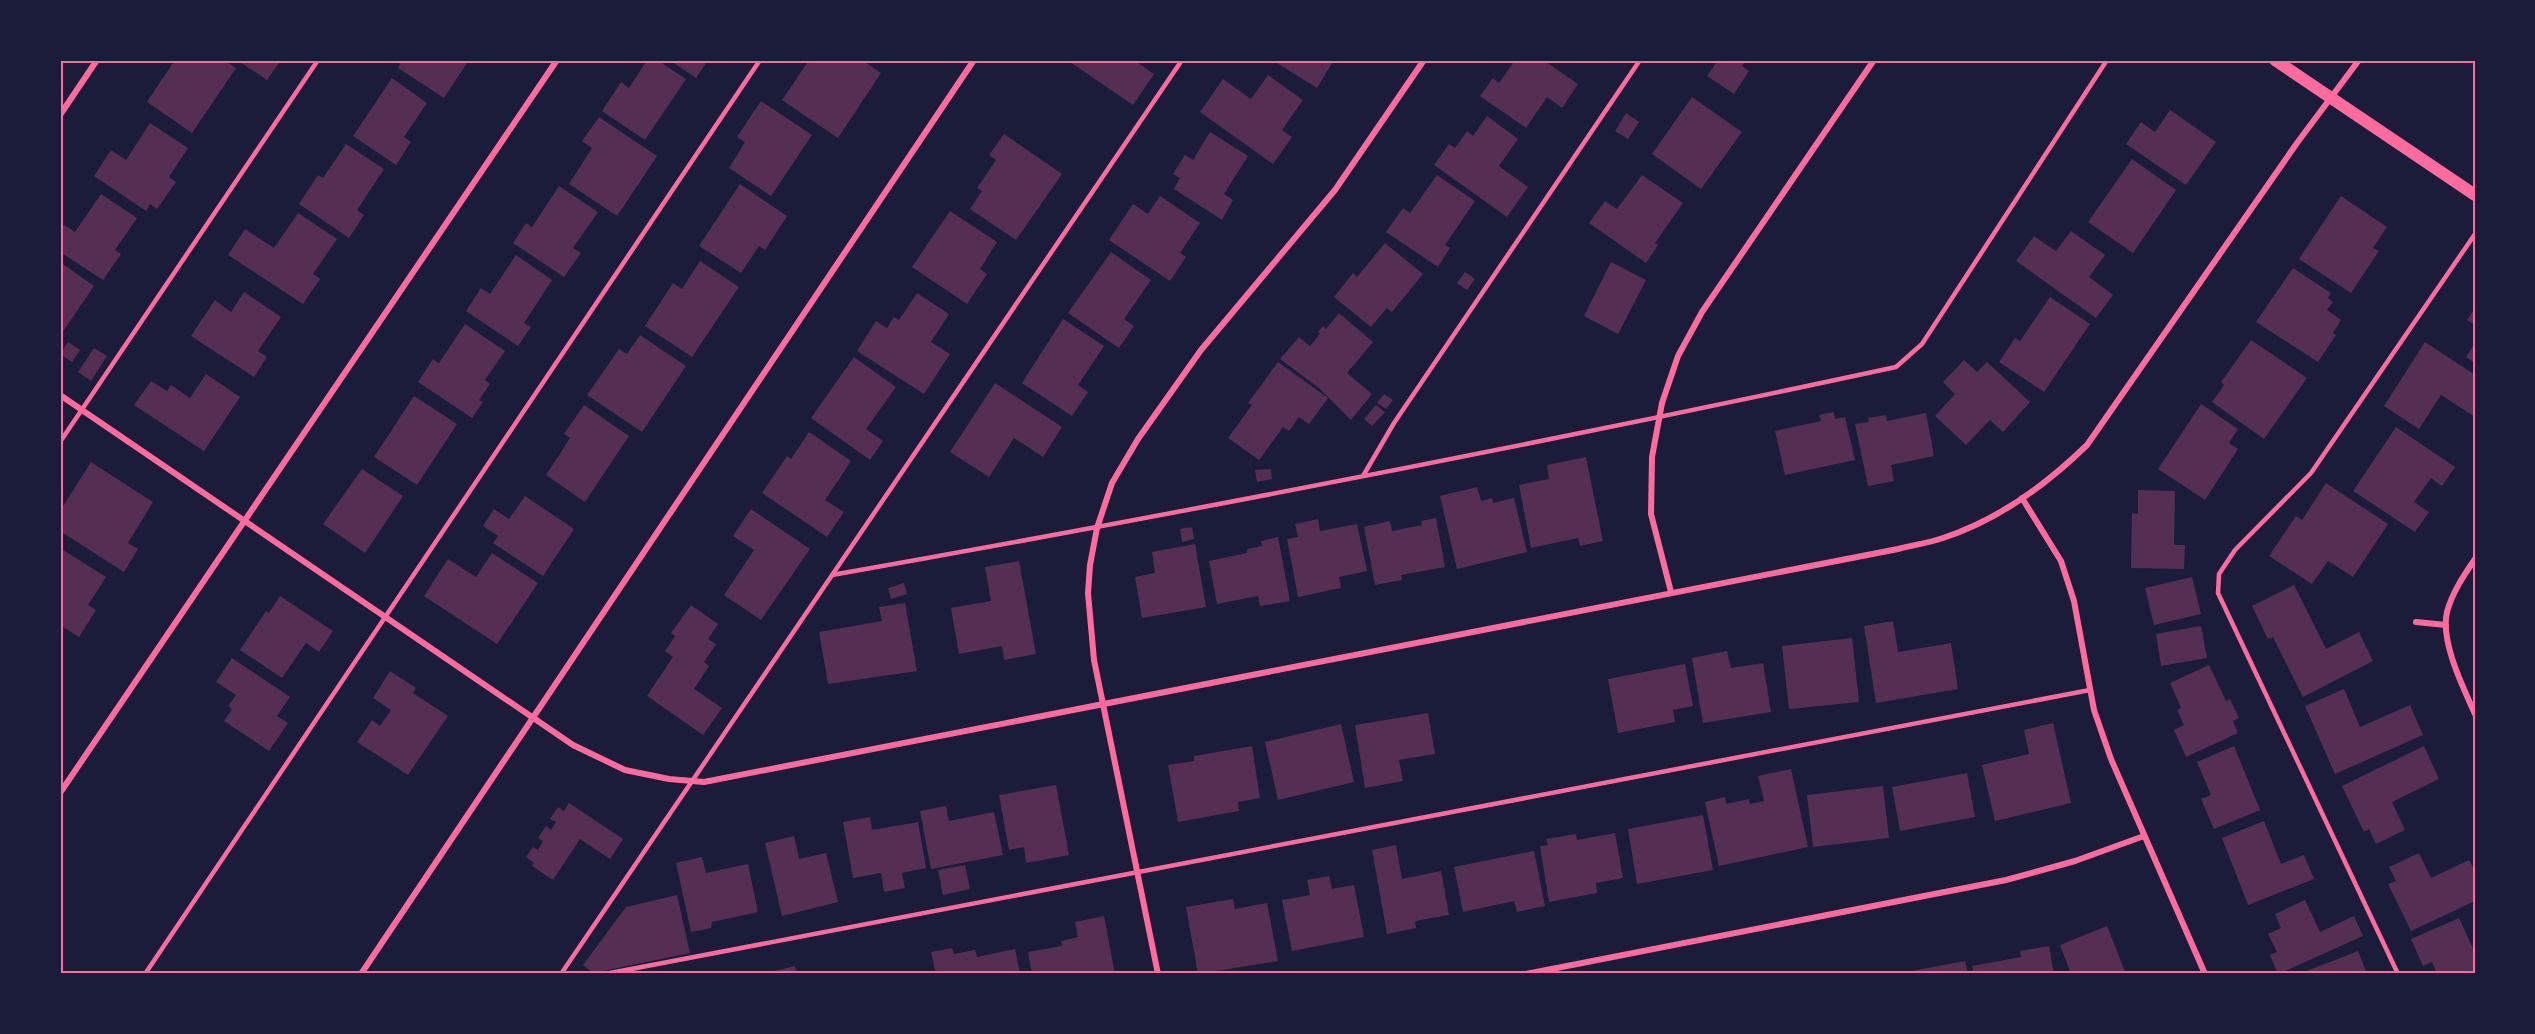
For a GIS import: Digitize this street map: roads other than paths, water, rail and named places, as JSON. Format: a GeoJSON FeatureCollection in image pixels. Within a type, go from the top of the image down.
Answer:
{"type":"FeatureCollection","features":[{"type":"Feature","properties":{"kind":"main road"},"geometry":{"type":"LineString","coordinates":[[2275,60],[2475,195]]}},
{"type":"Feature","properties":{"kind":"street"},"geometry":{"type":"LineString","coordinates":[[60,115],[97,60]]}},
{"type":"Feature","properties":{"kind":"street"},"geometry":{"type":"LineString","coordinates":[[60,793],[557,60]]}},
{"type":"Feature","properties":{"kind":"street"},"geometry":{"type":"LineString","coordinates":[[361,974],[974,60]]}},
{"type":"Feature","properties":{"kind":"street"},"geometry":{"type":"LineString","coordinates":[[1158,974],[1094,660],[1088,593],[1090,565],[1097,528],[1112,483],[1138,439],[1201,350],[1335,190],[1424,60]]}},
{"type":"Feature","properties":{"kind":"street"},"geometry":{"type":"LineString","coordinates":[[1671,592],[1651,514],[1652,457],[1659,418],[1678,356],[1702,312],[1874,60]]}},
{"type":"Feature","properties":{"kind":"street"},"geometry":{"type":"LineString","coordinates":[[60,395],[573,745],[625,770],[704,782],[1943,538],[1980,524],[2056,475],[2087,445],[2297,142],[2359,60]]}},
{"type":"Feature","properties":{"kind":"street"},"geometry":{"type":"LineString","coordinates":[[2022,498],[2061,561],[2074,601],[2094,710],[2111,759],[2205,974]]}},
{"type":"Feature","properties":{"kind":"street"},"geometry":{"type":"LineString","coordinates":[[2475,559],[2454,595],[2447,614],[2446,625],[2447,643],[2475,714]]}},
{"type":"Feature","properties":{"kind":"street"},"geometry":{"type":"LineString","coordinates":[[2416,622],[2446,625]]}},
{"type":"Feature","properties":{"kind":"street"},"geometry":{"type":"LineString","coordinates":[[1526,974],[2006,880],[2075,861],[2144,836]]}},
{"type":"Feature","properties":{"kind":"lane"},"geometry":{"type":"LineString","coordinates":[[60,442],[318,60]]}},
{"type":"Feature","properties":{"kind":"lane"},"geometry":{"type":"LineString","coordinates":[[145,974],[760,60]]}},
{"type":"Feature","properties":{"kind":"lane"},"geometry":{"type":"LineString","coordinates":[[561,974],[1182,60]]}},
{"type":"Feature","properties":{"kind":"lane"},"geometry":{"type":"LineString","coordinates":[[1363,476],[1394,423],[1640,60]]}},
{"type":"Feature","properties":{"kind":"lane"},"geometry":{"type":"LineString","coordinates":[[832,575],[1097,528],[1659,418],[1896,368],[1922,344],[2107,60]]}},
{"type":"Feature","properties":{"kind":"lane"},"geometry":{"type":"LineString","coordinates":[[2398,974],[2218,593],[2219,574],[2235,550],[2311,473],[2475,234]]}},
{"type":"Feature","properties":{"kind":"lane"},"geometry":{"type":"LineString","coordinates":[[605,974],[2091,690]]}},
{"type":"Feature","properties":{"kind":"lane"},"geometry":{"type":"LineString","coordinates":[[561,974],[567,974]]}}]}
